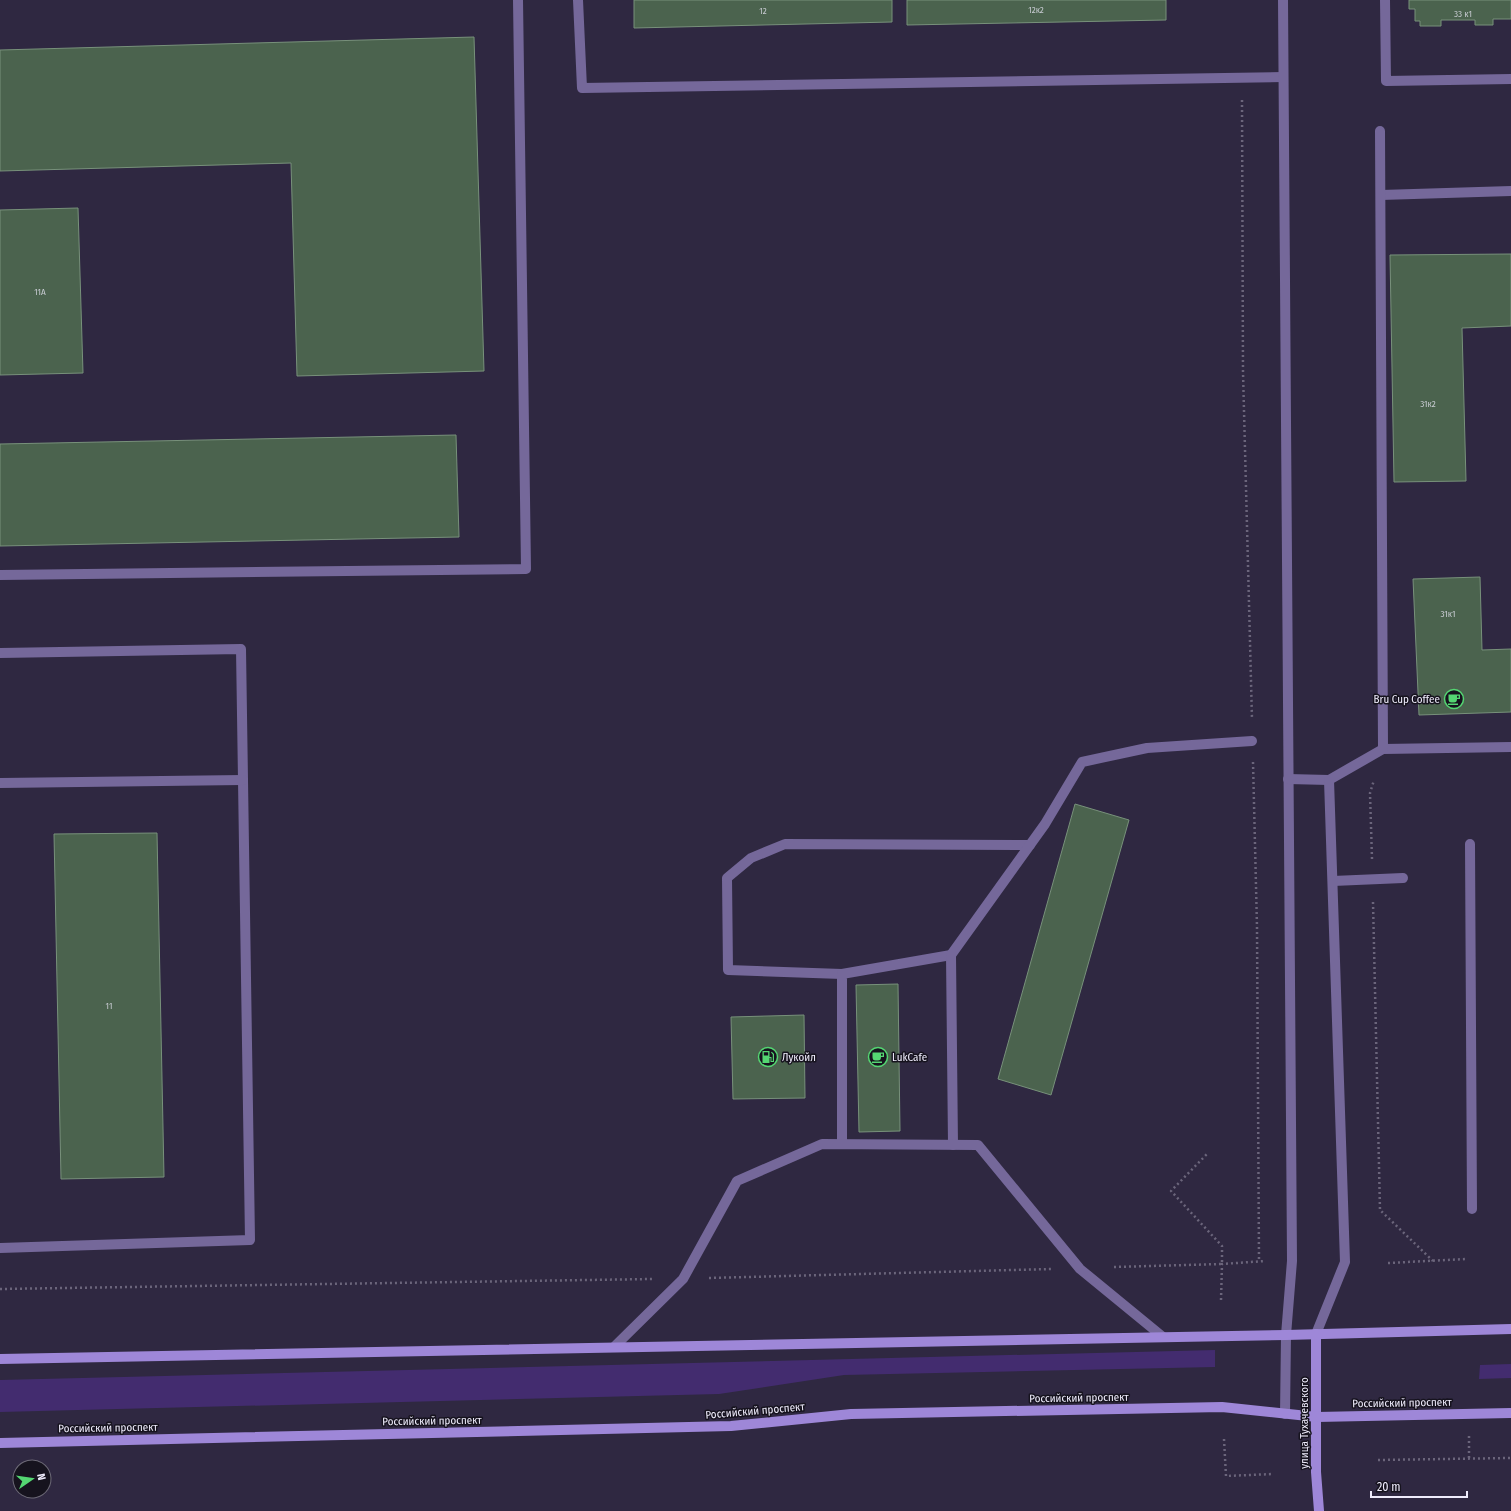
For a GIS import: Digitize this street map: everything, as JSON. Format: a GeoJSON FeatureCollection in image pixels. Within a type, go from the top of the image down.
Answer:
{"type":"FeatureCollection","features":[{"type":"Feature","properties":{"kind":"main road"},"geometry":{"type":"LineString","coordinates":[[0,1359],[1286,1335],[1511,1329]]}},
{"type":"Feature","properties":{"kind":"main road","name":"улица Тухачевского"},"geometry":{"type":"LineString","coordinates":[[1316,1334],[1316,1472],[1319,1511]]}},
{"type":"Feature","properties":{"kind":"main road","name":"Российский проспект"},"geometry":{"type":"LineString","coordinates":[[0,1443],[731,1426],[859,1414],[1222,1407],[1317,1417],[1511,1413]]}},
{"type":"Feature","properties":{"kind":"lane"},"geometry":{"type":"LineString","coordinates":[[0,575],[526,568],[518,0]]}},
{"type":"Feature","properties":{"kind":"lane"},"geometry":{"type":"LineString","coordinates":[[578,0],[582,88],[1283,77]]}},
{"type":"Feature","properties":{"kind":"lane"},"geometry":{"type":"LineString","coordinates":[[1283,0],[1292,1261],[1286,1335],[1285,1414]]}},
{"type":"Feature","properties":{"kind":"lane"},"geometry":{"type":"LineString","coordinates":[[1385,0],[1386,81],[1511,79]]}},
{"type":"Feature","properties":{"kind":"lane"},"geometry":{"type":"LineString","coordinates":[[1380,131],[1383,749]]}},
{"type":"Feature","properties":{"kind":"lane"},"geometry":{"type":"LineString","coordinates":[[1381,195],[1511,191]]}},
{"type":"Feature","properties":{"kind":"lane"},"geometry":{"type":"LineString","coordinates":[[0,653],[241,649],[250,1240],[0,1248]]}},
{"type":"Feature","properties":{"kind":"lane"},"geometry":{"type":"LineString","coordinates":[[953,1145],[951,955],[1045,824],[1082,762],[1147,748],[1252,740]]}},
{"type":"Feature","properties":{"kind":"lane"},"geometry":{"type":"LineString","coordinates":[[1288,779],[1329,780],[1383,749],[1511,747]]}},
{"type":"Feature","properties":{"kind":"lane"},"geometry":{"type":"LineString","coordinates":[[0,783],[243,780]]}},
{"type":"Feature","properties":{"kind":"lane"},"geometry":{"type":"LineString","coordinates":[[1316,1334],[1345,1262],[1329,780]]}},
{"type":"Feature","properties":{"kind":"lane"},"geometry":{"type":"LineString","coordinates":[[951,955],[842,974],[728,970],[726,878],[751,858],[785,844],[1030,845]]}},
{"type":"Feature","properties":{"kind":"lane"},"geometry":{"type":"LineString","coordinates":[[1470,844],[1472,1209]]}},
{"type":"Feature","properties":{"kind":"lane"},"geometry":{"type":"LineString","coordinates":[[1333,881],[1403,878]]}},
{"type":"Feature","properties":{"kind":"lane"},"geometry":{"type":"LineString","coordinates":[[842,974],[842,1144]]}},
{"type":"Feature","properties":{"kind":"lane"},"geometry":{"type":"LineString","coordinates":[[614,1347],[683,1279],[737,1181],[822,1144],[978,1145],[1080,1269],[1163,1337]]}},
{"type":"Feature","properties":{"kind":"path"},"geometry":{"type":"LineString","coordinates":[[1242,77],[1243,372],[1257,927],[1259,1261]]}},
{"type":"Feature","properties":{"kind":"path"},"geometry":{"type":"LineString","coordinates":[[1383,749],[1370,793],[1380,1210],[1433,1261]]}},
{"type":"Feature","properties":{"kind":"path"},"geometry":{"type":"LineString","coordinates":[[1388,1263],[1466,1259]]}},
{"type":"Feature","properties":{"kind":"path"},"geometry":{"type":"LineString","coordinates":[[1221,1300],[1222,1264],[1265,1261]]}},
{"type":"Feature","properties":{"kind":"path"},"geometry":{"type":"LineString","coordinates":[[1469,1436],[1469,1459]]}},
{"type":"Feature","properties":{"kind":"path"},"geometry":{"type":"LineString","coordinates":[[1224,1439],[1226,1476],[1274,1474]]}},
{"type":"Feature","properties":{"kind":"path"},"geometry":{"type":"LineString","coordinates":[[1378,1460],[1511,1458]]}},
{"type":"Feature","properties":{"kind":"shaded area"},"geometry":{"type":"Polygon","coordinates":[[[1215,1350],[1215,1367],[844,1375],[719,1394],[0,1412],[0,1380],[1215,1350]]]}},
{"type":"Feature","properties":{"kind":"shaded area"},"geometry":{"type":"Polygon","coordinates":[[[1511,1364],[1511,1378],[1479,1379],[1480,1365],[1511,1364]]]}},
{"type":"Feature","properties":{"kind":"building"},"geometry":{"type":"Polygon","coordinates":[[[634,0],[892,0],[892,22],[634,28],[634,0]]]}},
{"type":"Feature","properties":{"kind":"building"},"geometry":{"type":"Polygon","coordinates":[[[907,0],[1166,0],[1166,20],[907,25],[907,0]]]}},
{"type":"Feature","properties":{"kind":"building"},"geometry":{"type":"Polygon","coordinates":[[[1409,0],[1511,0],[1511,19],[1493,19],[1493,25],[1475,25],[1475,20],[1441,20],[1441,26],[1420,26],[1420,21],[1415,21],[1415,9],[1409,9],[1409,0]]]}},
{"type":"Feature","properties":{"kind":"building"},"geometry":{"type":"Polygon","coordinates":[[[474,37],[484,371],[297,376],[291,163],[0,171],[0,50],[474,37]]]}},
{"type":"Feature","properties":{"kind":"building"},"geometry":{"type":"Polygon","coordinates":[[[78,208],[83,373],[0,375],[0,210],[78,208]]]}},
{"type":"Feature","properties":{"kind":"building"},"geometry":{"type":"Polygon","coordinates":[[[1511,254],[1511,326],[1462,328],[1466,481],[1394,482],[1390,255],[1511,254]]]}},
{"type":"Feature","properties":{"kind":"building"},"geometry":{"type":"Polygon","coordinates":[[[456,435],[459,537],[0,546],[0,444],[456,435]]]}},
{"type":"Feature","properties":{"kind":"building"},"geometry":{"type":"Polygon","coordinates":[[[1480,577],[1482,650],[1511,649],[1511,712],[1419,715],[1413,579],[1480,577]]]}},
{"type":"Feature","properties":{"kind":"building"},"geometry":{"type":"Polygon","coordinates":[[[1075,804],[1129,820],[1051,1095],[998,1079],[1075,804]]]}},
{"type":"Feature","properties":{"kind":"building"},"geometry":{"type":"Polygon","coordinates":[[[157,833],[164,1177],[61,1179],[54,834],[157,833]]]}},
{"type":"Feature","properties":{"kind":"building"},"geometry":{"type":"Polygon","coordinates":[[[898,984],[900,1131],[859,1132],[856,985],[898,984]]]}},
{"type":"Feature","properties":{"kind":"building","name":"Лукойл"},"geometry":{"type":"Polygon","coordinates":[[[804,1015],[805,1098],[733,1099],[731,1017],[804,1015]]]}},
{"type":"Feature","properties":{"kind":"place","name":"Bru Cup Coffee"},"geometry":{"type":"Point","coordinates":[1454,699]}},
{"type":"Feature","properties":{"kind":"place","name":"Лукойл"},"geometry":{"type":"Point","coordinates":[768,1057]}},
{"type":"Feature","properties":{"kind":"place","name":"LukCafe"},"geometry":{"type":"Point","coordinates":[878,1057]}}]}
